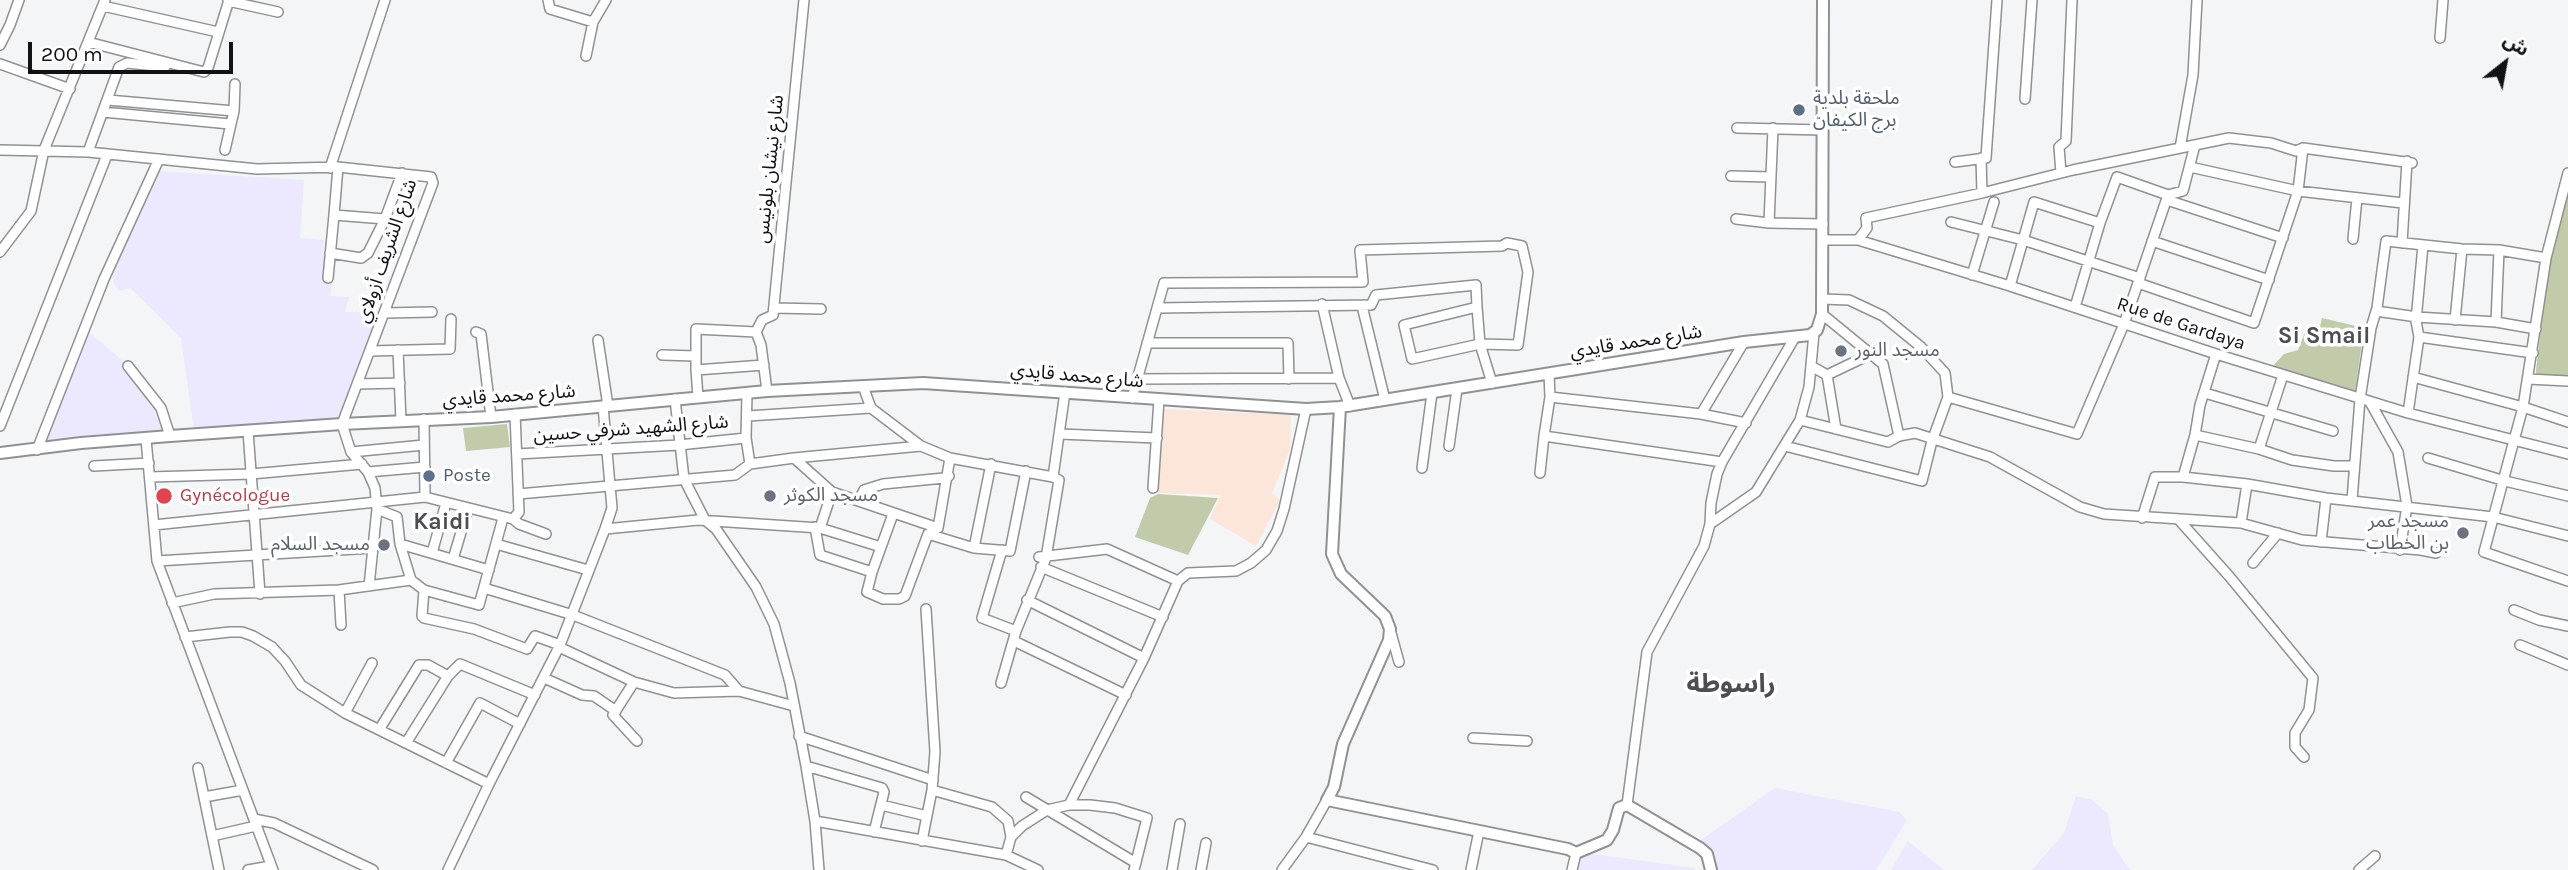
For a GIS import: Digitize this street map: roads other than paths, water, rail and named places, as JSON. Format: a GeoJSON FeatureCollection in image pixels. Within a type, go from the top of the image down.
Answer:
{"type":"FeatureCollection","features":[{"type":"Feature","properties":{"kind":"main road"},"geometry":{"type":"LineString","coordinates":[[1814,333],[1822,314],[1824,240],[1823,0]]}},
{"type":"Feature","properties":{"kind":"main road","name":"شارع محمد قايدي"},"geometry":{"type":"LineString","coordinates":[[0,453],[170,436],[491,417],[767,391],[863,386],[945,384],[1306,409],[1432,393],[1814,333]]}},
{"type":"Feature","properties":{"kind":"main road"},"geometry":{"type":"LineString","coordinates":[[1345,406],[1332,554],[1341,574],[1385,616],[1390,629],[1389,640],[1343,744],[1334,787],[1327,800],[1568,849],[1576,853],[1607,840],[1613,830],[1619,808],[1627,805],[1700,848],[1707,854],[1711,870]]}},
{"type":"Feature","properties":{"kind":"street"},"geometry":{"type":"LineString","coordinates":[[0,45],[19,0]]}},
{"type":"Feature","properties":{"kind":"street"},"geometry":{"type":"LineString","coordinates":[[328,278],[334,215],[334,168],[385,0]]}},
{"type":"Feature","properties":{"kind":"street"},"geometry":{"type":"LineString","coordinates":[[548,0],[550,9],[593,22]]}},
{"type":"Feature","properties":{"kind":"street"},"geometry":{"type":"LineString","coordinates":[[586,57],[593,22],[606,0]]}},
{"type":"Feature","properties":{"kind":"street","name":"شارع نيشان بلونيس"},"geometry":{"type":"LineString","coordinates":[[774,308],[804,0]]}},
{"type":"Feature","properties":{"kind":"street"},"geometry":{"type":"LineString","coordinates":[[1955,163],[1986,158],[1997,0]]}},
{"type":"Feature","properties":{"kind":"street"},"geometry":{"type":"LineString","coordinates":[[2025,99],[2032,0]]}},
{"type":"Feature","properties":{"kind":"street"},"geometry":{"type":"LineString","coordinates":[[2061,173],[2059,147],[2066,141],[2072,0]]}},
{"type":"Feature","properties":{"kind":"street"},"geometry":{"type":"LineString","coordinates":[[2180,148],[2193,75],[2197,0]]}},
{"type":"Feature","properties":{"kind":"street"},"geometry":{"type":"LineString","coordinates":[[2440,38],[2443,0]]}},
{"type":"Feature","properties":{"kind":"street"},"geometry":{"type":"LineString","coordinates":[[88,42],[204,72],[208,68],[229,1],[278,12]]}},
{"type":"Feature","properties":{"kind":"street"},"geometry":{"type":"LineString","coordinates":[[0,252],[31,211],[44,150],[104,3],[218,32]]}},
{"type":"Feature","properties":{"kind":"street"},"geometry":{"type":"LineString","coordinates":[[88,152],[119,66],[127,63],[167,67]]}},
{"type":"Feature","properties":{"kind":"street"},"geometry":{"type":"LineString","coordinates":[[0,64],[70,89]]}},
{"type":"Feature","properties":{"kind":"street"},"geometry":{"type":"LineString","coordinates":[[225,150],[234,111],[235,83]]}},
{"type":"Feature","properties":{"kind":"street"},"geometry":{"type":"LineString","coordinates":[[108,100],[234,111]]}},
{"type":"Feature","properties":{"kind":"street"},"geometry":{"type":"LineString","coordinates":[[103,112],[230,124]]}},
{"type":"Feature","properties":{"kind":"street"},"geometry":{"type":"LineString","coordinates":[[1737,128],[1823,130]]}},
{"type":"Feature","properties":{"kind":"street"},"geometry":{"type":"LineString","coordinates":[[1769,223],[1773,128]]}},
{"type":"Feature","properties":{"kind":"street"},"geometry":{"type":"LineString","coordinates":[[1858,240],[1867,228],[1866,218],[2229,138],[2271,143],[2296,151],[2303,148],[2409,162],[2403,203],[2402,243]]}},
{"type":"Feature","properties":{"kind":"street"},"geometry":{"type":"LineString","coordinates":[[1948,397],[2077,434],[2124,324],[2167,198],[2183,191],[2195,145]]}},
{"type":"Feature","properties":{"kind":"street"},"geometry":{"type":"LineString","coordinates":[[1951,222],[2023,240],[2088,261],[2254,323],[2298,191],[2303,148]]}},
{"type":"Feature","properties":{"kind":"street","name":"شارع الشريف أزولاي"},"geometry":{"type":"LineString","coordinates":[[0,150],[88,152],[257,169],[334,168],[431,177],[433,183],[342,424]]}},
{"type":"Feature","properties":{"kind":"street"},"geometry":{"type":"LineString","coordinates":[[0,426],[107,155]]}},
{"type":"Feature","properties":{"kind":"street"},"geometry":{"type":"LineString","coordinates":[[1981,158],[1982,193]]}},
{"type":"Feature","properties":{"kind":"street"},"geometry":{"type":"LineString","coordinates":[[37,450],[104,279],[159,159]]}},
{"type":"Feature","properties":{"kind":"street"},"geometry":{"type":"LineString","coordinates":[[2190,167],[2298,191],[2403,203]]}},
{"type":"Feature","properties":{"kind":"street"},"geometry":{"type":"LineString","coordinates":[[330,253],[361,258],[368,253],[385,219],[402,173]]}},
{"type":"Feature","properties":{"kind":"street"},"geometry":{"type":"LineString","coordinates":[[2568,173],[2546,258],[2523,407],[2484,552],[2568,581]]}},
{"type":"Feature","properties":{"kind":"street"},"geometry":{"type":"LineString","coordinates":[[1731,176],[1771,177]]}},
{"type":"Feature","properties":{"kind":"street"},"geometry":{"type":"LineString","coordinates":[[2075,307],[2117,177],[2167,198],[2283,237]]}},
{"type":"Feature","properties":{"kind":"street"},"geometry":{"type":"LineString","coordinates":[[2353,239],[2357,198]]}},
{"type":"Feature","properties":{"kind":"street"},"geometry":{"type":"LineString","coordinates":[[1972,275],[1994,202]]}},
{"type":"Feature","properties":{"kind":"street"},"geometry":{"type":"LineString","coordinates":[[2010,286],[2034,202],[2100,223]]}},
{"type":"Feature","properties":{"kind":"street"},"geometry":{"type":"LineString","coordinates":[[334,215],[385,219]]}},
{"type":"Feature","properties":{"kind":"street"},"geometry":{"type":"LineString","coordinates":[[1736,219],[1823,224]]}},
{"type":"Feature","properties":{"kind":"street","name":"Rue de Gardaya"},"geometry":{"type":"LineString","coordinates":[[1824,240],[1858,240],[2360,399],[2568,454]]}},
{"type":"Feature","properties":{"kind":"street"},"geometry":{"type":"LineString","coordinates":[[2352,500],[2360,399],[2386,241],[2500,250],[2546,258]]}},
{"type":"Feature","properties":{"kind":"street"},"geometry":{"type":"LineString","coordinates":[[2152,242],[2269,280]]}},
{"type":"Feature","properties":{"kind":"street"},"geometry":{"type":"LineString","coordinates":[[2408,413],[2419,337],[2417,317],[2423,245]]}},
{"type":"Feature","properties":{"kind":"street"},"geometry":{"type":"LineString","coordinates":[[1132,398],[1164,283],[1363,282],[1360,250],[1522,246],[1528,272],[1518,345],[1480,344],[1412,359],[1404,325],[1477,307]]}},
{"type":"Feature","properties":{"kind":"street"},"geometry":{"type":"LineString","coordinates":[[2455,320],[2462,249]]}},
{"type":"Feature","properties":{"kind":"street"},"geometry":{"type":"LineString","coordinates":[[2496,322],[2500,250]]}},
{"type":"Feature","properties":{"kind":"street"},"geometry":{"type":"LineString","coordinates":[[1157,308],[1371,305],[1376,295],[1476,285],[1480,344],[1492,383]]}},
{"type":"Feature","properties":{"kind":"street"},"geometry":{"type":"LineString","coordinates":[[1785,446],[1922,481],[1948,397],[1945,373],[1921,347],[1883,316],[1849,300],[1822,299]]}},
{"type":"Feature","properties":{"kind":"street"},"geometry":{"type":"LineString","coordinates":[[1322,304],[1345,406]]}},
{"type":"Feature","properties":{"kind":"street"},"geometry":{"type":"LineString","coordinates":[[1364,305],[1385,400]]}},
{"type":"Feature","properties":{"kind":"street"},"geometry":{"type":"LineString","coordinates":[[767,391],[756,332],[762,320],[773,315],[774,308],[821,309]]}},
{"type":"Feature","properties":{"kind":"street"},"geometry":{"type":"LineString","coordinates":[[2376,311],[2417,317],[2496,322],[2536,329]]}},
{"type":"Feature","properties":{"kind":"street"},"geometry":{"type":"LineString","coordinates":[[385,313],[432,312]]}},
{"type":"Feature","properties":{"kind":"street"},"geometry":{"type":"LineString","coordinates":[[1822,314],[1883,364],[1899,436]]}},
{"type":"Feature","properties":{"kind":"street"},"geometry":{"type":"LineString","coordinates":[[370,351],[450,349],[451,319]]}},
{"type":"Feature","properties":{"kind":"street"},"geometry":{"type":"LineString","coordinates":[[698,397],[696,329],[756,332]]}},
{"type":"Feature","properties":{"kind":"street"},"geometry":{"type":"LineString","coordinates":[[476,332],[481,334],[491,417]]}},
{"type":"Feature","properties":{"kind":"street"},"geometry":{"type":"LineString","coordinates":[[1710,524],[1756,492],[1800,420],[1809,387],[1814,333]]}},
{"type":"Feature","properties":{"kind":"street"},"geometry":{"type":"LineString","coordinates":[[1627,805],[1647,652],[1704,545],[1710,524],[1717,474],[1795,337]]}},
{"type":"Feature","properties":{"kind":"street"},"geometry":{"type":"LineString","coordinates":[[2419,337],[2533,352]]}},
{"type":"Feature","properties":{"kind":"street"},"geometry":{"type":"LineString","coordinates":[[449,870],[489,784],[560,646],[612,508],[598,340]]}},
{"type":"Feature","properties":{"kind":"street"},"geometry":{"type":"LineString","coordinates":[[1701,414],[1744,342]]}},
{"type":"Feature","properties":{"kind":"street"},"geometry":{"type":"LineString","coordinates":[[1147,343],[1288,343],[1289,379]]}},
{"type":"Feature","properties":{"kind":"street"},"geometry":{"type":"LineString","coordinates":[[398,350],[401,421]]}},
{"type":"Feature","properties":{"kind":"street"},"geometry":{"type":"LineString","coordinates":[[1827,375],[1871,354]]}},
{"type":"Feature","properties":{"kind":"street"},"geometry":{"type":"LineString","coordinates":[[662,355],[696,356]]}},
{"type":"Feature","properties":{"kind":"street"},"geometry":{"type":"LineString","coordinates":[[2183,477],[2200,405],[2216,355]]}},
{"type":"Feature","properties":{"kind":"street"},"geometry":{"type":"LineString","coordinates":[[696,370],[764,365]]}},
{"type":"Feature","properties":{"kind":"street"},"geometry":{"type":"LineString","coordinates":[[128,366],[161,408],[170,436]]}},
{"type":"Feature","properties":{"kind":"street"},"geometry":{"type":"LineString","coordinates":[[1811,366],[1827,375]]}},
{"type":"Feature","properties":{"kind":"street"},"geometry":{"type":"LineString","coordinates":[[1540,473],[1550,397],[1549,374]]}},
{"type":"Feature","properties":{"kind":"street"},"geometry":{"type":"LineString","coordinates":[[1827,375],[1836,429]]}},
{"type":"Feature","properties":{"kind":"street"},"geometry":{"type":"LineString","coordinates":[[2259,449],[2283,375]]}},
{"type":"Feature","properties":{"kind":"street"},"geometry":{"type":"LineString","coordinates":[[2413,377],[2568,422]]}},
{"type":"Feature","properties":{"kind":"street"},"geometry":{"type":"LineString","coordinates":[[1137,379],[1339,378]]}},
{"type":"Feature","properties":{"kind":"street"},"geometry":{"type":"LineString","coordinates":[[2528,379],[2568,381]]}},
{"type":"Feature","properties":{"kind":"street"},"geometry":{"type":"LineString","coordinates":[[357,384],[400,383]]}},
{"type":"Feature","properties":{"kind":"street"},"geometry":{"type":"LineString","coordinates":[[863,386],[871,408],[921,446],[950,458],[1026,471],[1059,480],[1042,561],[1001,683]]}},
{"type":"Feature","properties":{"kind":"street"},"geometry":{"type":"LineString","coordinates":[[1449,446],[1457,389]]}},
{"type":"Feature","properties":{"kind":"street"},"geometry":{"type":"LineString","coordinates":[[1053,477],[1065,392]]}},
{"type":"Feature","properties":{"kind":"street"},"geometry":{"type":"LineString","coordinates":[[747,393],[746,438],[750,464]]}},
{"type":"Feature","properties":{"kind":"street"},"geometry":{"type":"LineString","coordinates":[[1422,468],[1432,393]]}},
{"type":"Feature","properties":{"kind":"street"},"geometry":{"type":"LineString","coordinates":[[2205,393],[2333,431]]}},
{"type":"Feature","properties":{"kind":"street"},"geometry":{"type":"LineString","coordinates":[[1550,397],[1701,414],[1746,423]]}},
{"type":"Feature","properties":{"kind":"street"},"geometry":{"type":"LineString","coordinates":[[675,399],[684,479],[705,520],[731,548],[774,624],[806,766],[815,821],[819,870]]}},
{"type":"Feature","properties":{"kind":"street"},"geometry":{"type":"LineString","coordinates":[[1153,488],[1159,400]]}},
{"type":"Feature","properties":{"kind":"street"},"geometry":{"type":"LineString","coordinates":[[2370,402],[2398,452],[2407,506],[2400,550]]}},
{"type":"Feature","properties":{"kind":"street"},"geometry":{"type":"LineString","coordinates":[[748,416],[871,408]]}},
{"type":"Feature","properties":{"kind":"street"},"geometry":{"type":"LineString","coordinates":[[1069,805],[1126,695],[1178,581],[1188,573],[1236,571],[1251,564],[1266,550],[1277,531],[1284,509],[1306,409]]}},
{"type":"Feature","properties":{"kind":"street"},"geometry":{"type":"LineString","coordinates":[[377,506],[397,517],[400,544],[411,580],[424,590],[479,605],[496,544],[508,519],[519,512],[515,414]]}},
{"type":"Feature","properties":{"kind":"street"},"geometry":{"type":"LineString","coordinates":[[424,419],[425,498]]}},
{"type":"Feature","properties":{"kind":"street"},"geometry":{"type":"LineString","coordinates":[[1800,420],[1888,442],[1899,436],[1915,433],[1990,457],[2080,507],[2104,514],[2241,523],[2302,540],[2421,550],[2436,554]]}},
{"type":"Feature","properties":{"kind":"street"},"geometry":{"type":"LineString","coordinates":[[342,424],[351,452],[365,468],[375,488],[377,506],[369,586]]}},
{"type":"Feature","properties":{"kind":"street"},"geometry":{"type":"LineString","coordinates":[[248,431],[260,594]]}},
{"type":"Feature","properties":{"kind":"street"},"geometry":{"type":"LineString","coordinates":[[1060,434],[1157,438]]}},
{"type":"Feature","properties":{"kind":"street"},"geometry":{"type":"LineString","coordinates":[[2195,435],[2259,449],[2292,460],[2353,466]]}},
{"type":"Feature","properties":{"kind":"street"},"geometry":{"type":"LineString","coordinates":[[1544,436],[1723,462]]}},
{"type":"Feature","properties":{"kind":"street","name":"شارع الشهيد شرفي حسين"},"geometry":{"type":"LineString","coordinates":[[517,454],[679,445],[746,438]]}},
{"type":"Feature","properties":{"kind":"street"},"geometry":{"type":"LineString","coordinates":[[146,439],[157,562],[272,868],[248,870]]}},
{"type":"Feature","properties":{"kind":"street"},"geometry":{"type":"LineString","coordinates":[[351,452],[424,444]]}},
{"type":"Feature","properties":{"kind":"street"},"geometry":{"type":"LineString","coordinates":[[519,494],[735,475],[750,464],[921,446]]}},
{"type":"Feature","properties":{"kind":"street"},"geometry":{"type":"LineString","coordinates":[[794,458],[832,492],[938,528]]}},
{"type":"Feature","properties":{"kind":"street"},"geometry":{"type":"LineString","coordinates":[[893,514],[866,592],[883,599],[899,599],[905,596],[928,534],[938,528],[950,458]]}},
{"type":"Feature","properties":{"kind":"street"},"geometry":{"type":"LineString","coordinates":[[2428,458],[2568,496]]}},
{"type":"Feature","properties":{"kind":"street"},"geometry":{"type":"LineString","coordinates":[[94,466],[149,463]]}},
{"type":"Feature","properties":{"kind":"street"},"geometry":{"type":"LineString","coordinates":[[974,548],[991,464]]}},
{"type":"Feature","properties":{"kind":"street"},"geometry":{"type":"LineString","coordinates":[[150,477],[425,467]]}},
{"type":"Feature","properties":{"kind":"street"},"geometry":{"type":"LineString","coordinates":[[928,534],[974,548],[1010,551],[1026,471]]}},
{"type":"Feature","properties":{"kind":"street"},"geometry":{"type":"LineString","coordinates":[[859,500],[864,490],[883,484],[949,476]]}},
{"type":"Feature","properties":{"kind":"street"},"geometry":{"type":"LineString","coordinates":[[2142,518],[2155,477],[2183,477],[2247,484],[2326,498],[2494,517],[2568,537]]}},
{"type":"Feature","properties":{"kind":"street"},"geometry":{"type":"LineString","coordinates":[[2241,523],[2247,484]]}},
{"type":"Feature","properties":{"kind":"street"},"geometry":{"type":"LineString","coordinates":[[832,492],[817,528],[820,555],[872,572]]}},
{"type":"Feature","properties":{"kind":"street"},"geometry":{"type":"LineString","coordinates":[[154,525],[255,514],[377,506],[425,498],[508,519],[546,534]]}},
{"type":"Feature","properties":{"kind":"street"},"geometry":{"type":"LineString","coordinates":[[2321,542],[2326,498]]}},
{"type":"Feature","properties":{"kind":"street"},"geometry":{"type":"LineString","coordinates":[[432,553],[446,503]]}},
{"type":"Feature","properties":{"kind":"street"},"geometry":{"type":"LineString","coordinates":[[453,559],[468,509]]}},
{"type":"Feature","properties":{"kind":"street"},"geometry":{"type":"LineString","coordinates":[[605,529],[705,520],[817,528],[881,547]]}},
{"type":"Feature","properties":{"kind":"street"},"geometry":{"type":"LineString","coordinates":[[2179,520],[2230,576],[2312,678],[2309,710],[2295,733],[2295,747],[2304,757]]}},
{"type":"Feature","properties":{"kind":"street"},"geometry":{"type":"LineString","coordinates":[[2253,563],[2278,533]]}},
{"type":"Feature","properties":{"kind":"street"},"geometry":{"type":"LineString","coordinates":[[400,544],[489,570]]}},
{"type":"Feature","properties":{"kind":"street"},"geometry":{"type":"LineString","coordinates":[[496,544],[589,570]]}},
{"type":"Feature","properties":{"kind":"street"},"geometry":{"type":"LineString","coordinates":[[157,562],[372,548]]}},
{"type":"Feature","properties":{"kind":"street"},"geometry":{"type":"LineString","coordinates":[[1042,561],[1081,550],[1107,549],[1178,581]]}},
{"type":"Feature","properties":{"kind":"street"},"geometry":{"type":"LineString","coordinates":[[1002,550],[982,618],[1126,695]]}},
{"type":"Feature","properties":{"kind":"street"},"geometry":{"type":"LineString","coordinates":[[1042,561],[1163,617]]}},
{"type":"Feature","properties":{"kind":"street"},"geometry":{"type":"LineString","coordinates":[[172,603],[214,594],[339,590],[411,580]]}},
{"type":"Feature","properties":{"kind":"street"},"geometry":{"type":"LineString","coordinates":[[484,589],[573,615],[725,675],[739,691]]}},
{"type":"Feature","properties":{"kind":"street"},"geometry":{"type":"LineString","coordinates":[[339,590],[341,625]]}},
{"type":"Feature","properties":{"kind":"street"},"geometry":{"type":"LineString","coordinates":[[424,590],[424,618],[474,629],[527,649],[535,636],[634,682],[674,693],[739,691],[794,706]]}},
{"type":"Feature","properties":{"kind":"street"},"geometry":{"type":"LineString","coordinates":[[1027,600],[1144,658]]}},
{"type":"Feature","properties":{"kind":"street"},"geometry":{"type":"LineString","coordinates":[[922,841],[932,790],[935,733],[926,609]]}},
{"type":"Feature","properties":{"kind":"street"},"geometry":{"type":"LineString","coordinates":[[2514,610],[2539,620],[2568,626]]}},
{"type":"Feature","properties":{"kind":"street"},"geometry":{"type":"LineString","coordinates":[[1390,629],[1399,662]]}},
{"type":"Feature","properties":{"kind":"street"},"geometry":{"type":"LineString","coordinates":[[185,637],[230,632],[253,636],[272,647],[301,685],[345,713],[489,784]]}},
{"type":"Feature","properties":{"kind":"street"},"geometry":{"type":"LineString","coordinates":[[2520,645],[2568,666]]}},
{"type":"Feature","properties":{"kind":"street"},"geometry":{"type":"LineString","coordinates":[[345,713],[372,663]]}},
{"type":"Feature","properties":{"kind":"street"},"geometry":{"type":"LineString","coordinates":[[406,743],[457,665],[462,664],[535,695]]}},
{"type":"Feature","properties":{"kind":"street"},"geometry":{"type":"LineString","coordinates":[[379,730],[419,666],[428,665],[448,676]]}},
{"type":"Feature","properties":{"kind":"street"},"geometry":{"type":"LineString","coordinates":[[544,678],[582,695],[594,696],[616,711]]}},
{"type":"Feature","properties":{"kind":"street"},"geometry":{"type":"LineString","coordinates":[[634,682],[613,715],[637,741]]}},
{"type":"Feature","properties":{"kind":"street"},"geometry":{"type":"LineString","coordinates":[[446,763],[480,704],[520,724]]}},
{"type":"Feature","properties":{"kind":"street"},"geometry":{"type":"LineString","coordinates":[[799,736],[933,779]]}},
{"type":"Feature","properties":{"kind":"street"},"geometry":{"type":"LineString","coordinates":[[1473,738],[1527,741]]}},
{"type":"Feature","properties":{"kind":"street"},"geometry":{"type":"LineString","coordinates":[[806,766],[882,788],[884,792],[874,832]]}},
{"type":"Feature","properties":{"kind":"street"},"geometry":{"type":"LineString","coordinates":[[198,768],[219,870]]}},
{"type":"Feature","properties":{"kind":"street"},"geometry":{"type":"LineString","coordinates":[[204,797],[243,790]]}},
{"type":"Feature","properties":{"kind":"street"},"geometry":{"type":"LineString","coordinates":[[932,790],[992,807],[1001,813],[1008,821],[1011,837],[1006,855]]}},
{"type":"Feature","properties":{"kind":"street"},"geometry":{"type":"LineString","coordinates":[[1011,837],[1022,826],[1047,810],[1069,805],[1115,808],[1147,818],[1135,867],[1047,810],[1026,797]]}},
{"type":"Feature","properties":{"kind":"street"},"geometry":{"type":"LineString","coordinates":[[1282,870],[1306,837],[1327,800]]}},
{"type":"Feature","properties":{"kind":"street"},"geometry":{"type":"LineString","coordinates":[[881,805],[927,816]]}},
{"type":"Feature","properties":{"kind":"street"},"geometry":{"type":"LineString","coordinates":[[815,821],[1006,855],[1038,870]]}},
{"type":"Feature","properties":{"kind":"street"},"geometry":{"type":"LineString","coordinates":[[212,836],[255,822],[274,823],[373,870]]}},
{"type":"Feature","properties":{"kind":"street"},"geometry":{"type":"LineString","coordinates":[[1172,870],[1181,824]]}},
{"type":"Feature","properties":{"kind":"street"},"geometry":{"type":"LineString","coordinates":[[1471,870],[1479,831]]}},
{"type":"Feature","properties":{"kind":"street"},"geometry":{"type":"LineString","coordinates":[[1306,837],[1433,870]]}},
{"type":"Feature","properties":{"kind":"street"},"geometry":{"type":"LineString","coordinates":[[1201,870],[1206,843]]}},
{"type":"Feature","properties":{"kind":"street"},"geometry":{"type":"LineString","coordinates":[[1572,870],[1576,853]]}},
{"type":"Feature","properties":{"kind":"street"},"geometry":{"type":"LineString","coordinates":[[2359,870],[2375,856]]}},
{"type":"Feature","properties":{"kind":"place","name":"ملحقة بلدية برج الكيفان"},"geometry":{"type":"Point","coordinates":[1799,110]}},
{"type":"Feature","properties":{"kind":"place","name":"مسجد النور"},"geometry":{"type":"Point","coordinates":[1841,351]}},
{"type":"Feature","properties":{"kind":"place","name":"Poste"},"geometry":{"type":"Point","coordinates":[429,476]}},
{"type":"Feature","properties":{"kind":"place","name":"Gynécologue"},"geometry":{"type":"Point","coordinates":[164,496]}},
{"type":"Feature","properties":{"kind":"place","name":"مسجد الكوثر"},"geometry":{"type":"Point","coordinates":[770,496]}},
{"type":"Feature","properties":{"kind":"place","name":"مسجد عمر بن الخطاب"},"geometry":{"type":"Point","coordinates":[2463,533]}},
{"type":"Feature","properties":{"kind":"place","name":"مسجد السلام"},"geometry":{"type":"Point","coordinates":[384,545]}},
{"type":"Feature","properties":{"kind":"district","name":"Si Smail"},"geometry":{"type":"Point","coordinates":[2324,336]}},
{"type":"Feature","properties":{"kind":"district","name":"Kaidi"},"geometry":{"type":"Point","coordinates":[442,522]}},
{"type":"Feature","properties":{"kind":"district","name":"راسوطة"},"geometry":{"type":"Point","coordinates":[1731,685]}}]}
